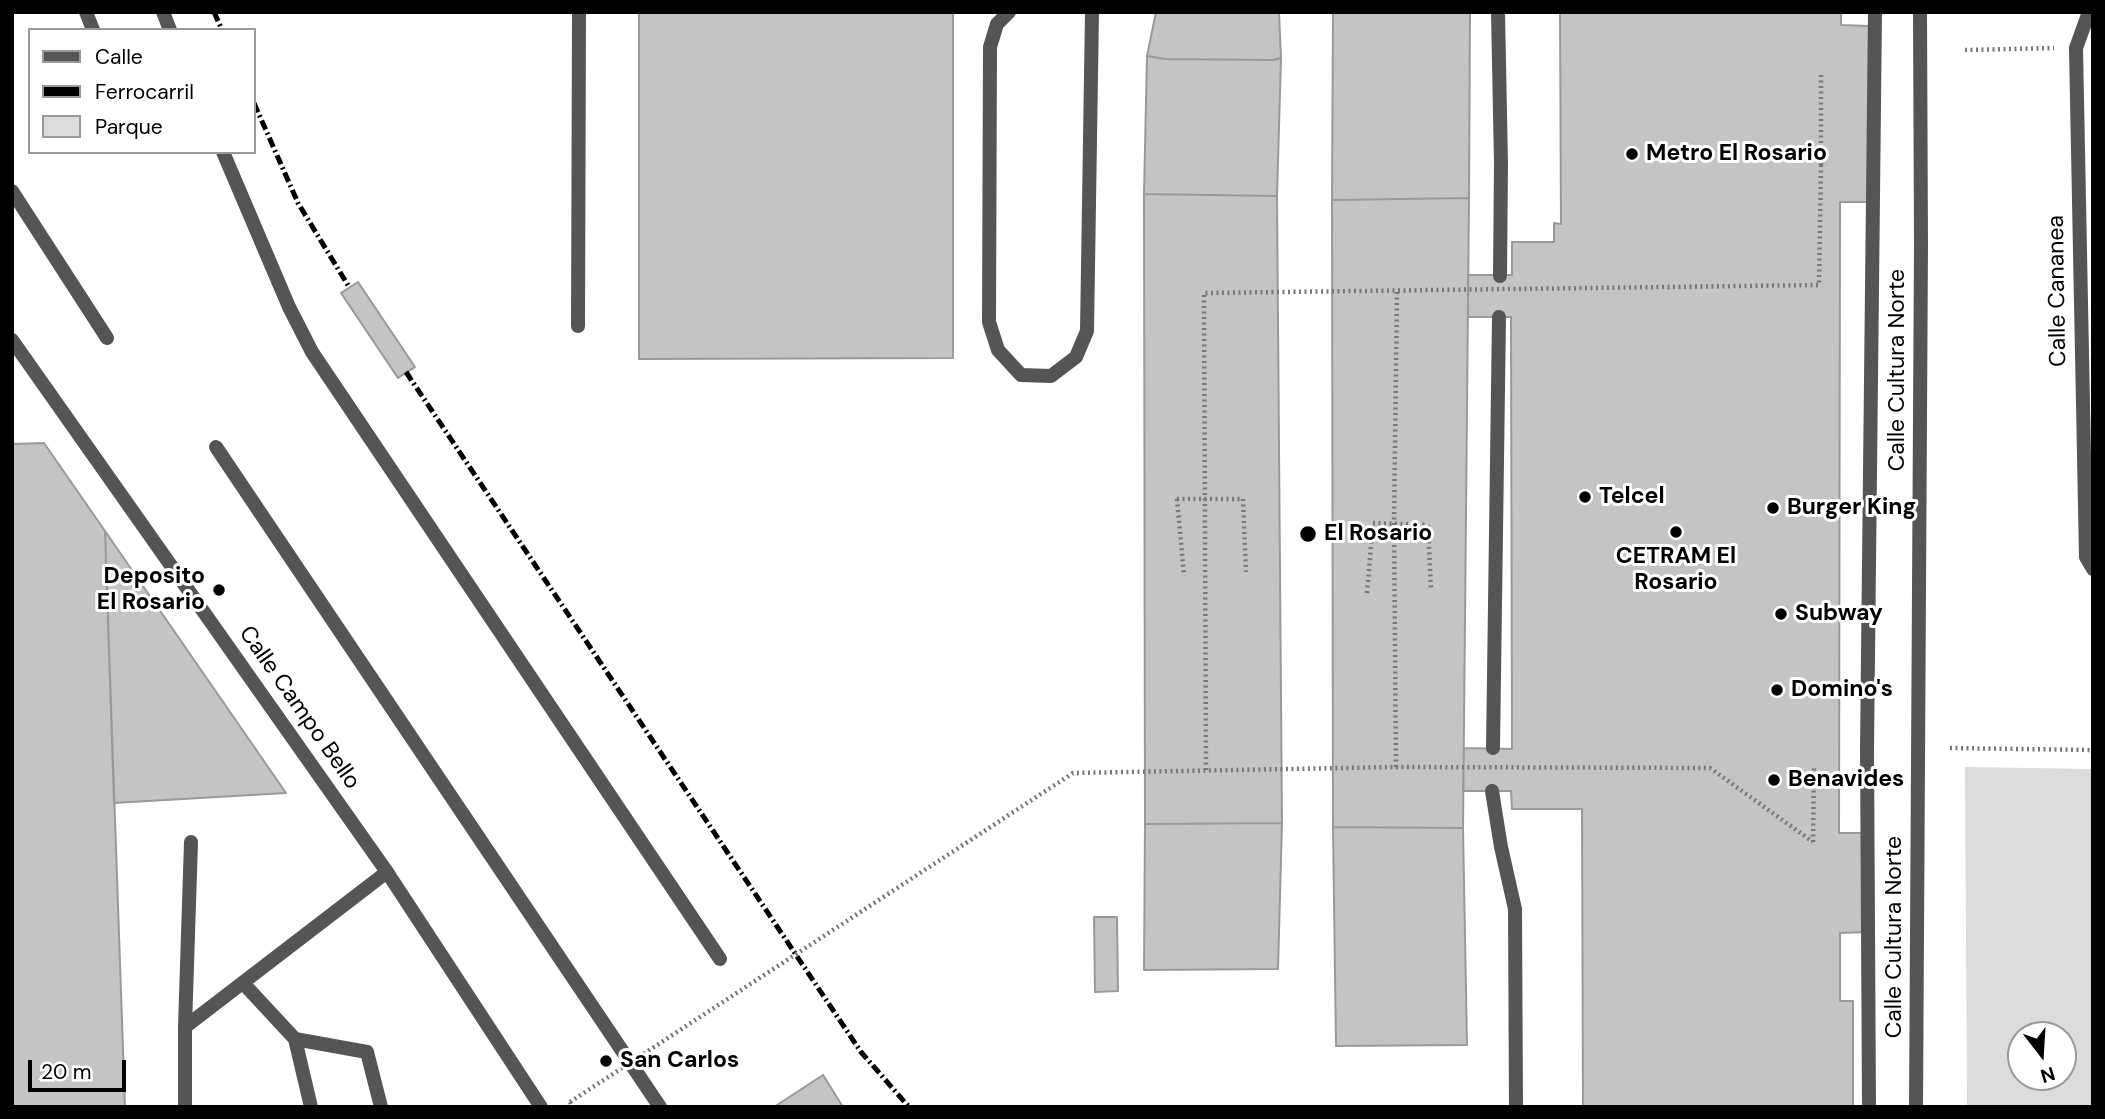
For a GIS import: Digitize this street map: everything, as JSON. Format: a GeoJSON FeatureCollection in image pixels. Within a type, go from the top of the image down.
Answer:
{"type":"FeatureCollection","features":[{"type":"Feature","properties":{"kind":"street"},"geometry":{"type":"LineString","coordinates":[[578,326],[579,12]]}},
{"type":"Feature","properties":{"kind":"street"},"geometry":{"type":"LineString","coordinates":[[1009,12],[997,24],[990,47],[989,322],[998,350],[1021,375],[1051,376],[1076,357],[1087,331],[1092,12]]}},
{"type":"Feature","properties":{"kind":"street"},"geometry":{"type":"LineString","coordinates":[[1498,12],[1500,275]]}},
{"type":"Feature","properties":{"kind":"street"},"geometry":{"type":"LineString","coordinates":[[1869,1107],[1867,748],[1875,12]]}},
{"type":"Feature","properties":{"kind":"street","name":"Calle Cultura Norte"},"geometry":{"type":"LineString","coordinates":[[1916,1107],[1920,12]]}},
{"type":"Feature","properties":{"kind":"street","name":"Calle Cananea"},"geometry":{"type":"LineString","coordinates":[[2089,12],[2076,48],[2087,557],[2093,569]]}},
{"type":"Feature","properties":{"kind":"street"},"geometry":{"type":"LineString","coordinates":[[224,154],[289,307],[312,352],[720,959]]}},
{"type":"Feature","properties":{"kind":"street"},"geometry":{"type":"LineString","coordinates":[[12,191],[107,338]]}},
{"type":"Feature","properties":{"kind":"street"},"geometry":{"type":"LineString","coordinates":[[1493,748],[1499,317]]}},
{"type":"Feature","properties":{"kind":"street","name":"Calle Campo Bello"},"geometry":{"type":"LineString","coordinates":[[12,340],[387,873],[541,1107]]}},
{"type":"Feature","properties":{"kind":"street"},"geometry":{"type":"LineString","coordinates":[[216,447],[660,1107]]}},
{"type":"Feature","properties":{"kind":"street"},"geometry":{"type":"LineString","coordinates":[[1492,791],[1515,909],[1516,1107]]}},
{"type":"Feature","properties":{"kind":"street"},"geometry":{"type":"LineString","coordinates":[[185,1107],[191,842]]}},
{"type":"Feature","properties":{"kind":"street"},"geometry":{"type":"LineString","coordinates":[[185,1027],[387,873]]}},
{"type":"Feature","properties":{"kind":"street"},"geometry":{"type":"LineString","coordinates":[[243,983],[295,1039],[311,1107]]}},
{"type":"Feature","properties":{"kind":"street"},"geometry":{"type":"LineString","coordinates":[[295,1039],[368,1052],[381,1107]]}},
{"type":"Feature","properties":{"kind":"path"},"geometry":{"type":"LineString","coordinates":[[1965,50],[2076,48]]}},
{"type":"Feature","properties":{"kind":"path"},"geometry":{"type":"LineString","coordinates":[[1206,770],[1204,293],[1819,285],[1821,74]]}},
{"type":"Feature","properties":{"kind":"path"},"geometry":{"type":"LineString","coordinates":[[1396,767],[1394,524],[1397,291]]}},
{"type":"Feature","properties":{"kind":"path"},"geometry":{"type":"LineString","coordinates":[[1184,576],[1177,499],[1243,499],[1246,572]]}},
{"type":"Feature","properties":{"kind":"path"},"geometry":{"type":"LineString","coordinates":[[1367,593],[1373,523],[1427,525],[1432,590]]}},
{"type":"Feature","properties":{"kind":"path"},"geometry":{"type":"LineString","coordinates":[[1950,748],[2093,750]]}},
{"type":"Feature","properties":{"kind":"path"},"geometry":{"type":"LineString","coordinates":[[573,1107],[570,1102],[1073,772],[1396,767],[1710,768],[1814,842],[1814,766]]}},
{"type":"Feature","properties":{"kind":"green space"},"geometry":{"type":"Polygon","coordinates":[[[1965,767],[2093,769],[2093,1107],[1967,1107],[1965,767]]]}},
{"type":"Feature","properties":{"kind":"building"},"geometry":{"type":"Polygon","coordinates":[[[639,12],[953,12],[953,358],[639,359],[639,12]]]}},
{"type":"Feature","properties":{"kind":"building"},"geometry":{"type":"Polygon","coordinates":[[[1156,12],[1279,12],[1281,58],[1165,59],[1147,56],[1156,12]]]}},
{"type":"Feature","properties":{"kind":"building"},"geometry":{"type":"Polygon","coordinates":[[[1333,12],[1470,12],[1469,198],[1332,200],[1333,12]]]}},
{"type":"Feature","properties":{"kind":"building","name":"CETRAM El Rosario"},"geometry":{"type":"Polygon","coordinates":[[[1560,12],[1841,12],[1841,25],[1869,26],[1870,202],[1840,202],[1839,833],[1869,833],[1868,932],[1840,933],[1840,1001],[1853,1001],[1853,1107],[1583,1107],[1582,809],[1512,809],[1511,791],[1463,791],[1464,748],[1512,749],[1511,317],[1468,317],[1468,275],[1512,275],[1512,242],[1554,242],[1554,223],[1561,224],[1560,12]]]}},
{"type":"Feature","properties":{"kind":"building"},"geometry":{"type":"Polygon","coordinates":[[[1147,56],[1165,59],[1281,58],[1277,196],[1144,194],[1147,56]]]}},
{"type":"Feature","properties":{"kind":"building","name":"El Rosario"},"geometry":{"type":"Polygon","coordinates":[[[1144,194],[1277,196],[1282,823],[1145,824],[1144,194]]]}},
{"type":"Feature","properties":{"kind":"building","name":"El Rosario"},"geometry":{"type":"Polygon","coordinates":[[[1469,198],[1463,828],[1333,827],[1332,200],[1469,198]]]}},
{"type":"Feature","properties":{"kind":"building"},"geometry":{"type":"Polygon","coordinates":[[[358,282],[415,367],[398,378],[341,293],[358,282]]]}},
{"type":"Feature","properties":{"kind":"building"},"geometry":{"type":"Polygon","coordinates":[[[44,443],[105,531],[125,1107],[12,1107],[12,444],[44,443]]]}},
{"type":"Feature","properties":{"kind":"building"},"geometry":{"type":"Polygon","coordinates":[[[105,531],[286,793],[114,803],[105,531]]]}},
{"type":"Feature","properties":{"kind":"building"},"geometry":{"type":"Polygon","coordinates":[[[1282,823],[1278,969],[1144,970],[1145,824],[1282,823]]]}},
{"type":"Feature","properties":{"kind":"building"},"geometry":{"type":"Polygon","coordinates":[[[1333,827],[1463,828],[1467,1045],[1336,1046],[1333,827]]]}},
{"type":"Feature","properties":{"kind":"building"},"geometry":{"type":"Polygon","coordinates":[[[1094,917],[1117,917],[1118,991],[1095,992],[1094,917]]]}},
{"type":"Feature","properties":{"kind":"building"},"geometry":{"type":"Polygon","coordinates":[[[823,1075],[843,1107],[774,1107],[823,1075]]]}},
{"type":"Feature","properties":{"kind":"railway"},"geometry":{"type":"LineString","coordinates":[[214,12],[221,28]]}},
{"type":"Feature","properties":{"kind":"railway"},"geometry":{"type":"LineString","coordinates":[[256,108],[298,203],[349,287]]}},
{"type":"Feature","properties":{"kind":"railway"},"geometry":{"type":"LineString","coordinates":[[406,372],[861,1052],[909,1107]]}},
{"type":"Feature","properties":{"kind":"place","name":"Metro El Rosario"},"geometry":{"type":"Point","coordinates":[1632,154]}},
{"type":"Feature","properties":{"kind":"place","name":"Telcel"},"geometry":{"type":"Point","coordinates":[1585,497]}},
{"type":"Feature","properties":{"kind":"place","name":"Burger King"},"geometry":{"type":"Point","coordinates":[1773,508]}},
{"type":"Feature","properties":{"kind":"place","name":"CETRAM El Rosario"},"geometry":{"type":"Point","coordinates":[1676,532]}},
{"type":"Feature","properties":{"kind":"place","name":"El Rosario"},"geometry":{"type":"Point","coordinates":[1308,534]}},
{"type":"Feature","properties":{"kind":"place","name":"Deposito El Rosario"},"geometry":{"type":"Point","coordinates":[219,590]}},
{"type":"Feature","properties":{"kind":"place","name":"Subway"},"geometry":{"type":"Point","coordinates":[1781,614]}},
{"type":"Feature","properties":{"kind":"place","name":"Domino's"},"geometry":{"type":"Point","coordinates":[1777,690]}},
{"type":"Feature","properties":{"kind":"place","name":"Benavides"},"geometry":{"type":"Point","coordinates":[1774,780]}},
{"type":"Feature","properties":{"kind":"place","name":"San Carlos"},"geometry":{"type":"Point","coordinates":[606,1061]}}]}
